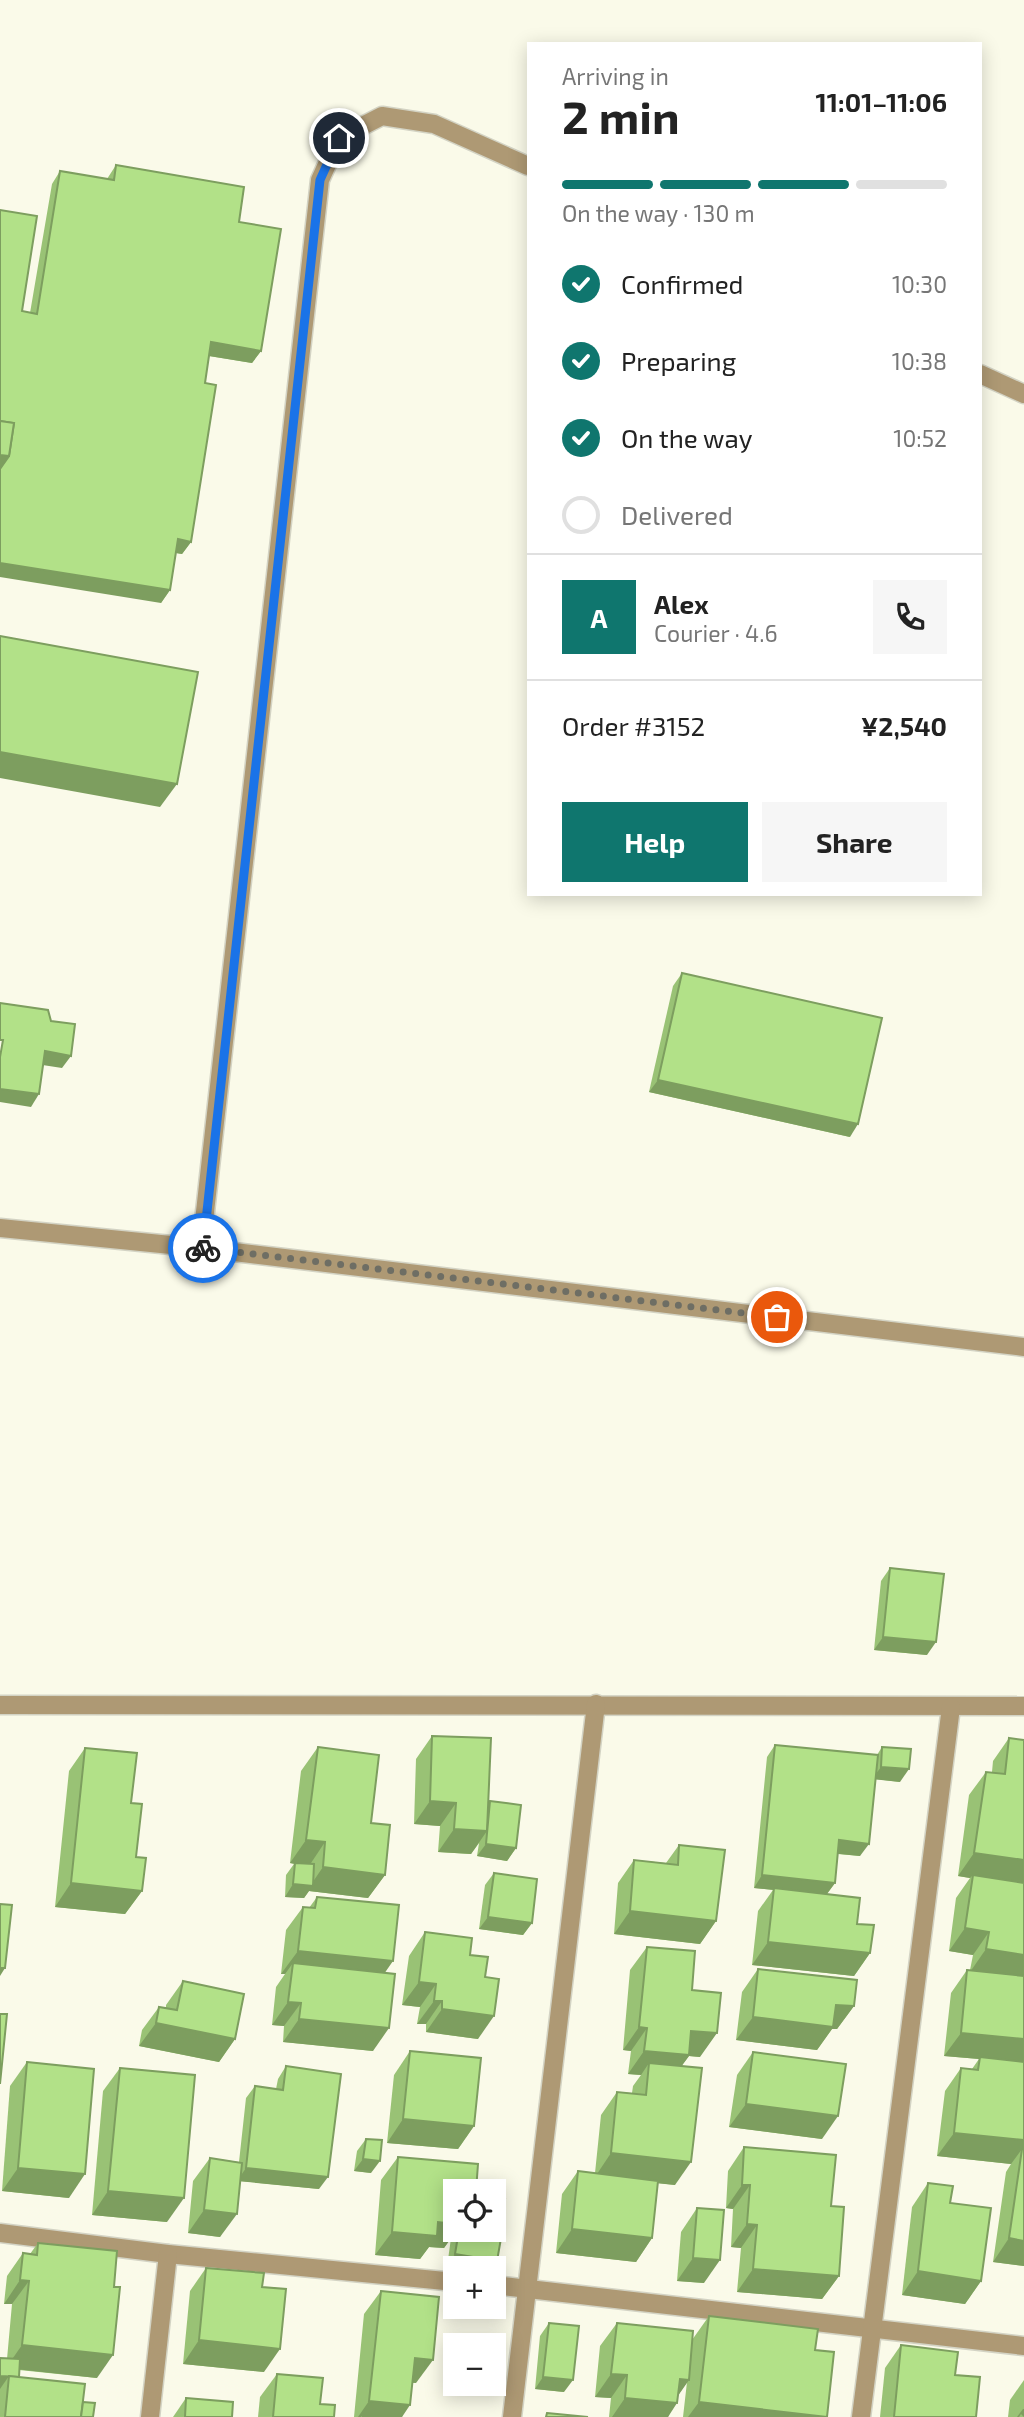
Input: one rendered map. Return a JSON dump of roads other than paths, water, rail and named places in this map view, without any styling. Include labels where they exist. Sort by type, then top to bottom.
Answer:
[{"type":"street","points":[[201,1248],[320,180],[339,138],[382,116],[434,124],[527,166]]},
{"type":"street","points":[[982,375],[1024,394]]},
{"type":"street","points":[[0,1228],[201,1248],[1024,1347]]},
{"type":"street","points":[[512,2417],[596,1704]]},
{"type":"street","points":[[0,1705],[1024,1706]]},
{"type":"street","points":[[861,2417],[870,2329],[951,1706]]},
{"type":"street","points":[[0,2233],[168,2254],[443,2281]]},
{"type":"street","points":[[150,2417],[168,2254]]},
{"type":"street","points":[[506,2286],[1024,2346]]}]
